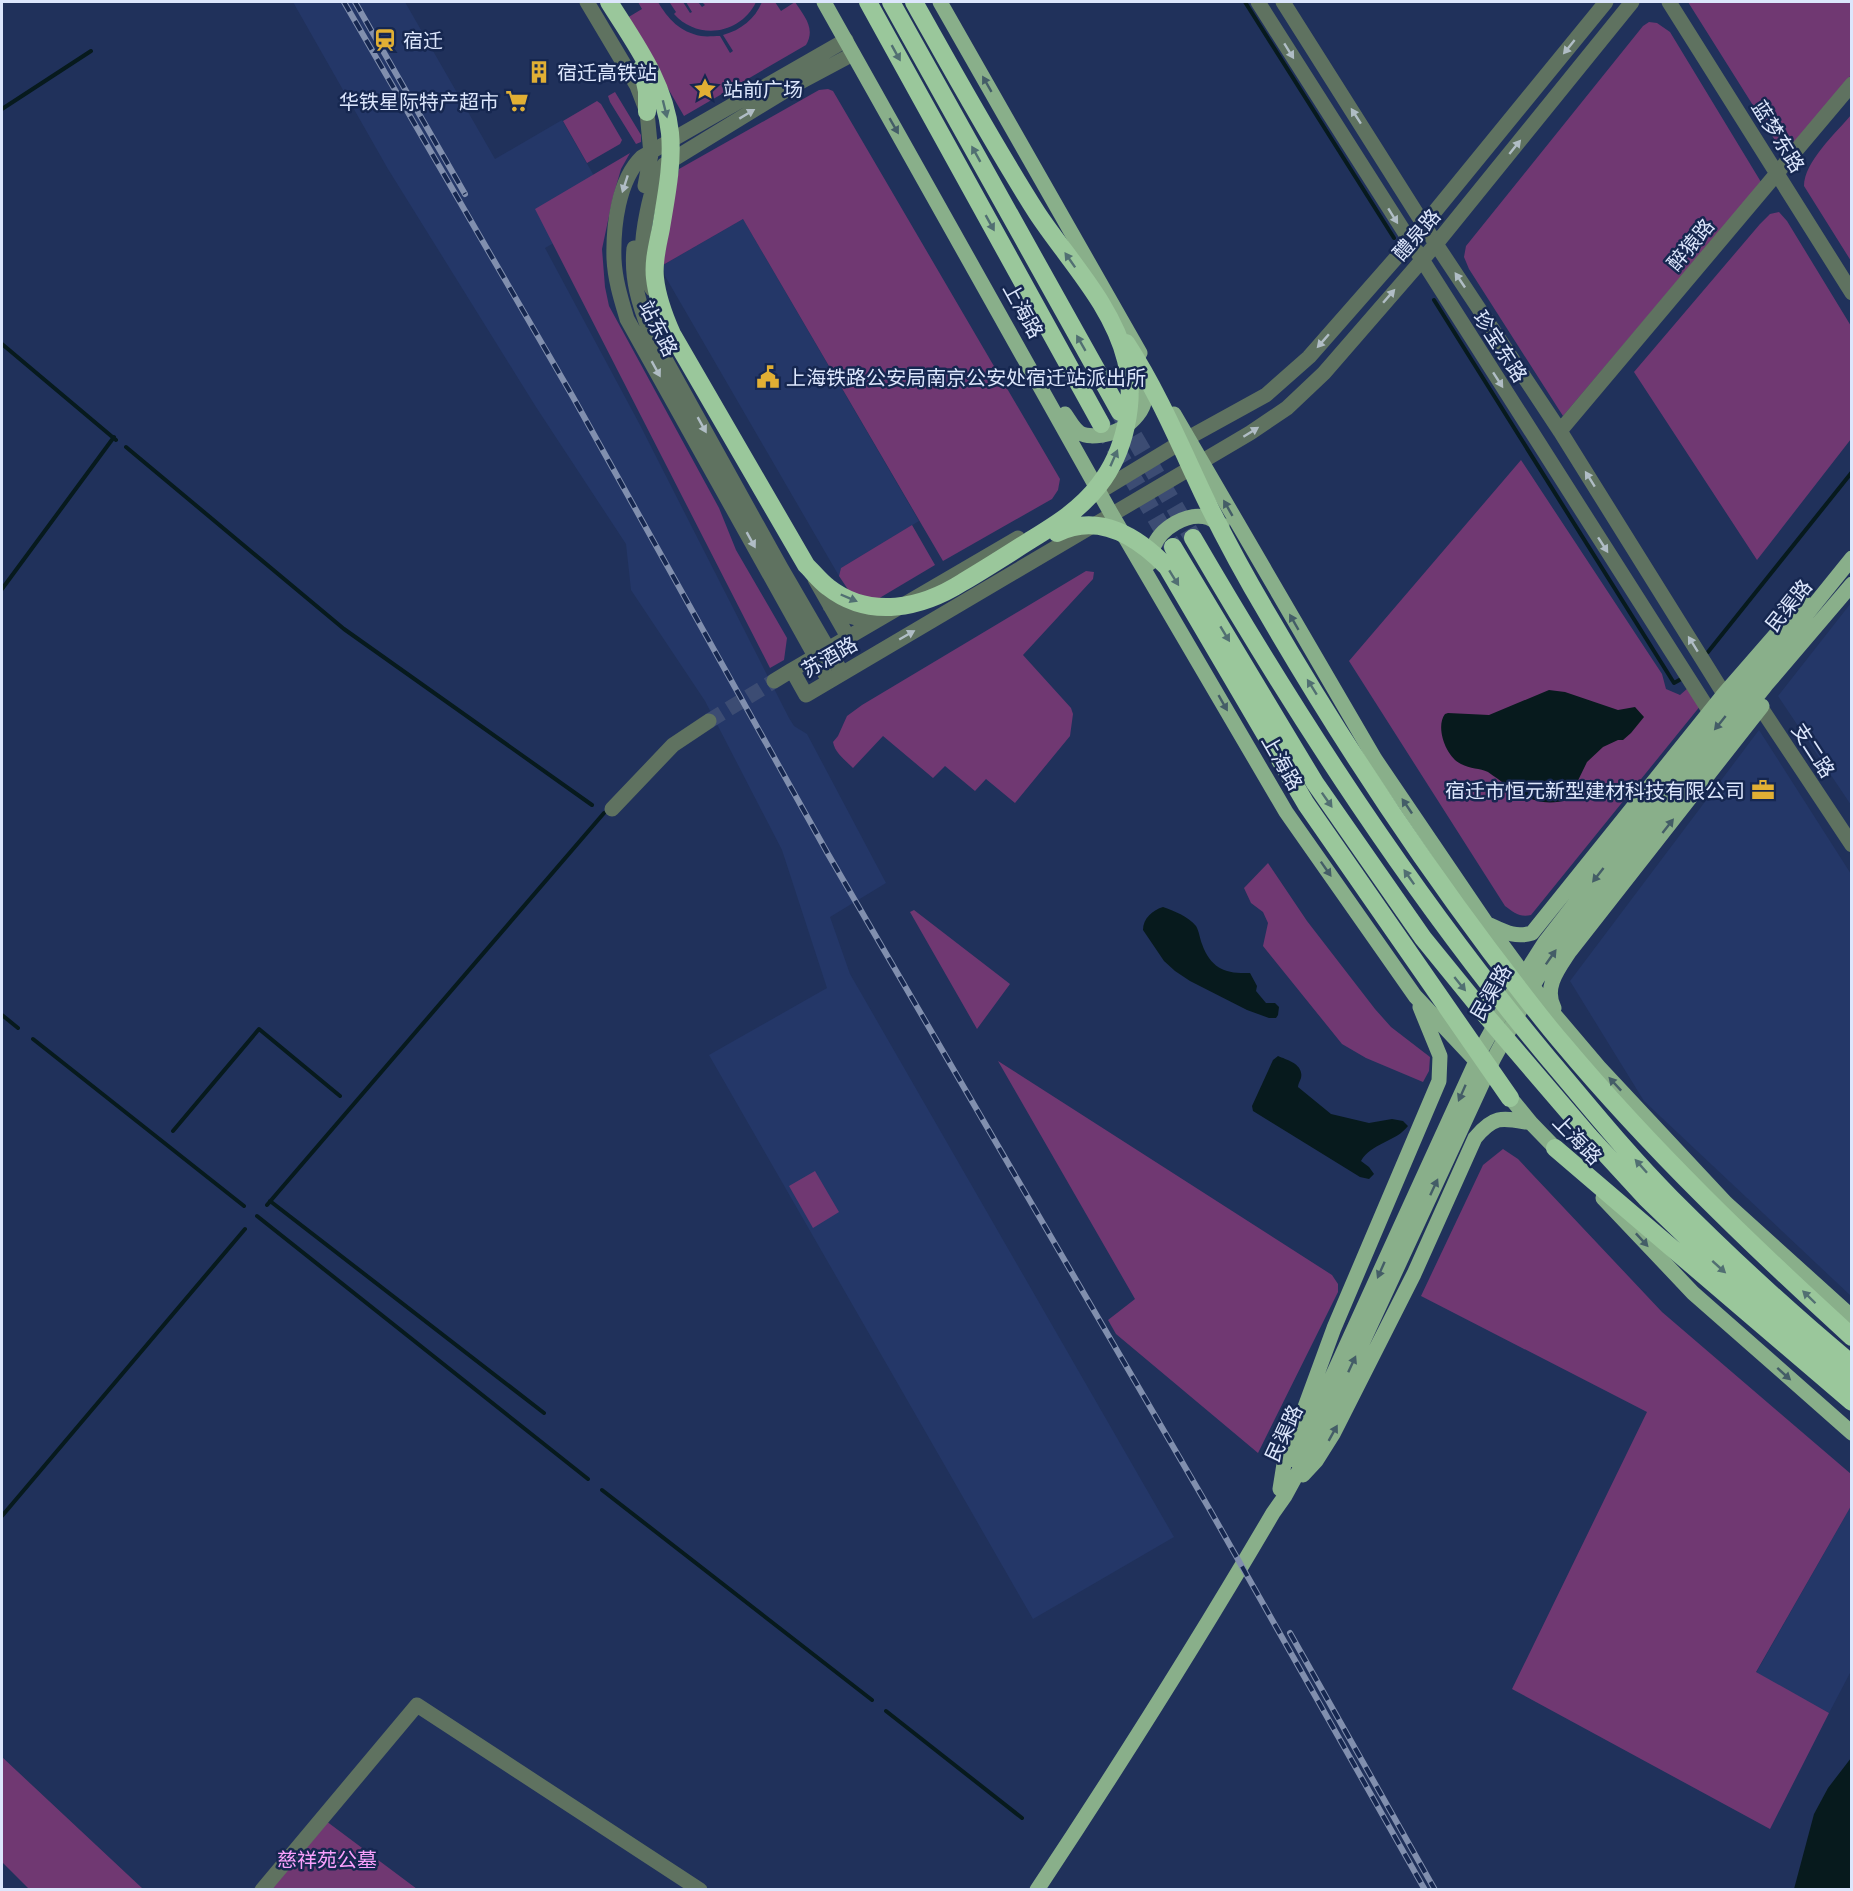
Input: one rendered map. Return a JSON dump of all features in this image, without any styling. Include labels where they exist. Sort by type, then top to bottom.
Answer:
[{"type":"highway","points":[[609,2],[648,64],[661,93],[670,131],[671,156],[656,253],[655,277],[662,311],[672,334],[806,565],[828,587],[851,601],[888,608],[911,605],[946,593],[1070,516],[1101,484],[1117,454],[1128,416],[1130,388],[1128,375],[1120,344],[1102,306]]},
{"type":"highway","name":"上海路","points":[[868,2],[1101,424]]},
{"type":"highway","name":"上海路","points":[[891,2],[1120,412]]},
{"type":"highway","points":[[914,2],[987,132],[1038,215],[1143,369],[1222,532],[1266,612],[1383,802],[1444,890],[1564,1046],[1691,1183],[1851,1337]]},
{"type":"highway","points":[[620,20],[642,67],[647,92],[647,112]]},
{"type":"highway","points":[[978,573],[1066,528],[1087,524],[1107,528],[1135,539],[1159,558],[1177,582],[1306,804],[1510,1098]]},
{"type":"highway","name":"上海路","points":[[1193,538],[1267,662],[1363,813],[1492,991],[1598,1118],[1670,1197],[1803,1324],[1851,1364]]},
{"type":"highway","name":"上海路","points":[[1173,547],[1315,783],[1423,938],[1588,1136],[1646,1198],[1712,1261],[1851,1385]]},
{"type":"highway","points":[[1556,1148],[1851,1402]]},
{"type":"main road","name":"上海路","points":[[824,2],[1112,515],[1286,812],[1415,996],[1531,1123],[1693,1293],[1851,1433]]},
{"type":"main road","points":[[940,2],[1201,462],[1375,759],[1487,924],[1548,1007],[1599,1067],[1726,1203],[1851,1317]]},
{"type":"main road","points":[[999,311],[1074,428],[1087,436],[1106,435],[1117,431],[1131,423],[1139,413],[1146,395],[1145,384],[1089,262]]},
{"type":"main road","points":[[1193,653],[1149,565],[1153,547],[1166,529],[1197,516],[1209,518],[1223,526],[1279,595]]},
{"type":"main road","name":"民渠路","points":[[1487,924],[1510,935],[1520,936],[1532,933],[1710,712],[1851,548]]},
{"type":"main road","name":"民渠路","points":[[1037,1890],[1203,1632],[1273,1513],[1493,1060],[1536,979],[1851,558]]},
{"type":"main road","name":"民渠路","points":[[1761,681],[1851,584]]},
{"type":"main road","points":[[1567,1029],[1549,997],[1550,986],[1570,951],[1851,593]]},
{"type":"main road","points":[[1283,1492],[1284,1464],[1334,1328],[1438,1081],[1440,1056],[1415,996]]},
{"type":"main road","points":[[1283,1492],[1316,1461],[1333,1434],[1414,1274],[1475,1138],[1487,1124],[1504,1119],[1531,1123]]},
{"type":"street","points":[[587,2],[637,86],[647,112],[651,154],[636,224],[633,262],[641,311],[650,332],[781,568],[821,652]]},
{"type":"street","name":"珍宝东路","points":[[1258,2],[1710,712]]},
{"type":"street","name":"珍宝东路","points":[[1283,2],[1436,244],[1560,431],[1725,694]]},
{"type":"street","name":"醴泉路","points":[[1188,438],[1266,395],[1309,357],[1410,242],[1606,2]]},
{"type":"street","name":"醴泉路","points":[[1201,462],[1287,408],[1324,373],[1436,244],[1632,2]]},
{"type":"street","name":"蓝梦东路","points":[[1669,2],[1851,293]]},
{"type":"street","name":"站东路","points":[[848,637],[655,296],[643,262],[644,237],[653,188],[657,175],[664,165],[793,86],[850,47]]},
{"type":"street","name":"站东路","points":[[836,677],[627,319],[618,290],[614,260],[616,226],[622,191],[628,175],[642,157],[850,47]]},
{"type":"street","name":"醉猿路","points":[[1560,431],[1851,84]]},
{"type":"street","name":"苏酒路","points":[[1188,438],[792,670],[806,695],[1201,462]]},
{"type":"street","points":[[830,605],[841,613],[875,621]]},
{"type":"street","points":[[774,681],[792,670]]},
{"type":"street","name":"支二路","points":[[1761,708],[1851,845]]},
{"type":"street","points":[[612,809],[673,745],[709,721]]},
{"type":"street","points":[[262,1890],[417,1705],[700,1890]]},
{"type":"shaded area","points":[[293,2],[405,2],[495,159],[562,120],[613,209],[545,248],[640,425],[789,718],[794,726],[807,734],[886,883],[830,917],[850,974],[1174,1537],[1033,1619],[709,1055],[827,988],[782,850],[705,701],[631,590],[626,544],[536,407],[388,169]]},
{"type":"shaded area","points":[[743,219],[919,521],[841,568],[839,576],[665,276],[663,265]]},
{"type":"shaded area","points":[[1851,603],[1851,805],[1778,696]]},
{"type":"shaded area","points":[[1549,690],[1565,692],[1618,710],[1635,707],[1644,717],[1623,740],[1603,747],[1587,762],[1569,799],[1546,802],[1526,797],[1488,772],[1461,764],[1447,749],[1441,726],[1445,714],[1489,715]]},
{"type":"shaded area","points":[[1759,730],[1851,874],[1851,1296],[1644,1101],[1570,981]]},
{"type":"shaded area","points":[[1163,907],[1193,922],[1210,959],[1220,968],[1227,971],[1250,973],[1257,986],[1256,991],[1266,1003],[1275,1003],[1279,1007],[1276,1018],[1269,1018],[1247,1010],[1190,981],[1164,961],[1143,930],[1149,915]]},
{"type":"shaded area","points":[[1278,1056],[1290,1061],[1300,1069],[1301,1078],[1298,1087],[1331,1114],[1369,1123],[1392,1119],[1403,1121],[1408,1126],[1397,1136],[1365,1155],[1361,1161],[1374,1174],[1369,1179],[1360,1177],[1253,1111],[1252,1106],[1273,1060]]},
{"type":"shaded area","points":[[1851,1506],[1851,1671],[1829,1713],[1756,1673]]},
{"type":"shaded area","points":[[1851,1758],[1851,1889],[1794,1889],[1814,1814],[1828,1788]]},
{"type":"green space","name":"站前广场","points":[[638,2],[658,2],[670,19],[681,28],[694,34],[720,36],[730,53],[733,51],[723,35],[747,23],[762,2],[775,2],[781,11],[795,2],[808,22],[809,39],[806,45],[684,116],[627,18],[642,9]]},
{"type":"green space","points":[[683,2],[690,13],[692,12],[686,2],[698,2],[702,7],[705,5],[702,2],[756,2],[749,13],[730,27],[707,31],[684,23],[674,14],[676,12],[670,3]]},
{"type":"green space","points":[[1688,2],[1851,2],[1851,75],[1790,149],[1783,153]]},
{"type":"green space","points":[[1649,22],[1657,23],[1670,32],[1761,182],[1563,416],[1469,269],[1464,257],[1466,246],[1643,26]]},
{"type":"green space","points":[[819,90],[833,91],[1060,479],[1058,490],[1052,499],[943,561],[743,219],[663,265],[679,169]]},
{"type":"green space","points":[[615,92],[641,135],[641,142],[636,144],[610,102],[608,96]]},
{"type":"green space","points":[[597,101],[622,140],[620,144],[587,163],[563,121]]},
{"type":"green space","points":[[1851,115],[1851,261],[1804,186],[1809,167]]},
{"type":"green space","points":[[630,153],[621,169],[602,249],[609,306],[719,508],[736,550],[787,638],[784,660],[770,668],[535,209]]},
{"type":"green space","points":[[1779,212],[1787,221],[1851,326],[1851,439],[1757,560],[1634,372],[1760,224],[1770,214]]},
{"type":"green space","points":[[1521,460],[1662,674],[1666,689],[1680,695],[1688,688],[1701,705],[1531,915],[1527,916],[1517,914],[1505,906],[1349,661]]},
{"type":"green space","points":[[912,525],[935,565],[861,609],[839,576],[841,568]]},
{"type":"green space","points":[[1086,571],[1094,572],[1093,579],[1023,655],[1071,708],[1073,714],[1070,736],[1015,803],[986,779],[975,791],[945,766],[933,778],[883,736],[853,768],[838,753],[833,742],[847,716]]},
{"type":"green space","points":[[1268,863],[1307,921],[1375,1009],[1391,1027],[1430,1057],[1429,1071],[1423,1082],[1366,1058],[1342,1044],[1263,946],[1268,923],[1263,912],[1251,903],[1244,888]]},
{"type":"green space","points":[[914,910],[1010,984],[977,1029],[910,912]]},
{"type":"green space","points":[[998,1061],[1332,1275],[1338,1284],[1338,1292],[1258,1453],[1116,1334],[1108,1320],[1135,1299]]},
{"type":"green space","points":[[1503,1149],[1518,1159],[1662,1312],[1851,1474],[1851,1506],[1756,1672],[1829,1713],[1770,1829],[1512,1689],[1647,1412],[1421,1296],[1483,1165]]},
{"type":"green space","points":[[815,1171],[839,1212],[813,1228],[789,1186]]},
{"type":"green space","points":[[2,1757],[143,1889],[29,1889],[2,1862]]},
{"type":"green space","name":"慈祥苑公墓","points":[[322,1818],[417,1889],[262,1890]]},
{"type":"waterway","points":[[1245,2],[1394,238]]},
{"type":"waterway","points":[[2,109],[91,51]]},
{"type":"waterway","points":[[1434,300],[1674,683],[1683,678]]},
{"type":"waterway","points":[[2,344],[116,440]]},
{"type":"waterway","points":[[2,589],[114,437]]},
{"type":"waterway","points":[[126,447],[344,629],[592,805]]},
{"type":"waterway","points":[[1708,652],[1852,472]]},
{"type":"waterway","points":[[267,1205],[604,813]]},
{"type":"waterway","points":[[2,1015],[18,1028]]},
{"type":"waterway","points":[[173,1131],[259,1029],[340,1096]]},
{"type":"waterway","points":[[33,1039],[244,1206]]},
{"type":"waterway","points":[[270,1201],[544,1413]]},
{"type":"waterway","points":[[257,1216],[588,1479]]},
{"type":"waterway","points":[[2,1516],[245,1229]]},
{"type":"waterway","points":[[602,1490],[872,1700]]},
{"type":"waterway","points":[[886,1711],[1022,1818]]},
{"type":"tunnel","points":[[1120,413],[1193,538]]},
{"type":"tunnel","points":[[1101,424],[1173,547]]},
{"type":"tunnel","points":[[709,721],[774,681]]},
{"type":"railway","points":[[344,2],[573,397],[828,854],[1210,1510],[1425,1890]]},
{"type":"railway","points":[[355,2],[465,194]]},
{"type":"railway","points":[[1290,1633],[1435,1890]]},
{"type":"place","name":"宿迁","points":[[385,40]]},
{"type":"place","name":"宿迁高铁站","points":[[539,72]]},
{"type":"place","name":"站前广场","points":[[705,89]]},
{"type":"place","name":"华铁星际特产超市","points":[[517,101]]},
{"type":"place","name":"上海铁路公安局南京公安处宿迁站派出所","points":[[768,377]]},
{"type":"place","name":"宿迁市恒元新型建材科技有限公司","points":[[1763,790]]}]
